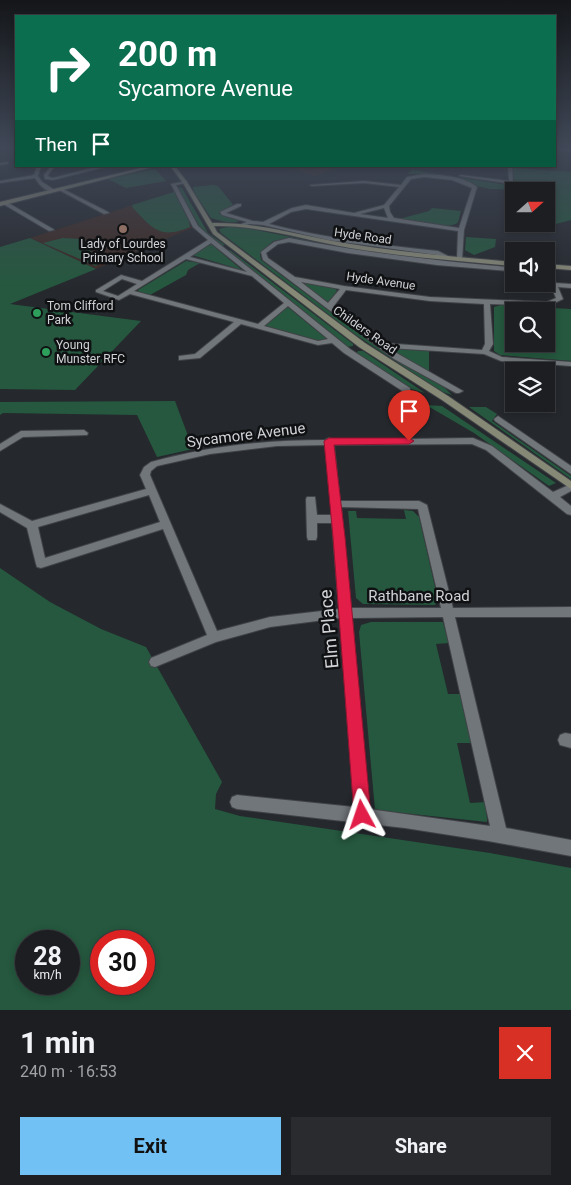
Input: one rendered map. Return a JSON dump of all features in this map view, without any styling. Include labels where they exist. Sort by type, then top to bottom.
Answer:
[{"type":"main road","points":[[2,203],[40,194]]},
{"type":"main road","name":"Childers Road","points":[[192,194],[215,233],[362,345],[458,407],[571,487]]},
{"type":"main road","name":"Hyde Road","points":[[210,225],[266,226],[351,246]]},
{"type":"main road","points":[[437,260],[448,258],[460,259],[482,264]]},
{"type":"main road","points":[[555,267],[571,268]]},
{"type":"street","points":[[71,194],[106,213]]},
{"type":"street","points":[[178,194],[196,227],[211,241],[347,351],[406,390]]},
{"type":"street","points":[[350,214],[386,206],[395,194]]},
{"type":"street","points":[[460,259],[461,230],[473,194]]},
{"type":"street","points":[[2,203],[51,230]]},
{"type":"street","points":[[240,205],[223,212],[224,214],[266,226],[294,208],[299,207],[461,230]]},
{"type":"street","points":[[386,206],[392,220]]},
{"type":"street","points":[[243,225],[250,221]]},
{"type":"street","name":"Hyde Avenue","points":[[505,268],[437,260],[351,246],[289,240],[276,243],[263,253],[265,259],[293,280],[430,299],[548,304],[560,299],[555,286]]},
{"type":"street","points":[[141,284],[121,278],[98,291],[119,298],[211,241]]},
{"type":"street","points":[[222,249],[233,246]]},
{"type":"street","points":[[351,246],[438,253],[448,258]]},
{"type":"street","points":[[185,257],[256,276]]},
{"type":"street","points":[[293,280],[397,357],[459,391]]},
{"type":"street","points":[[555,286],[571,286]]},
{"type":"street","points":[[329,307],[344,288]]},
{"type":"street","points":[[130,292],[318,343],[334,340]]},
{"type":"street","points":[[485,352],[489,344],[487,302]]},
{"type":"street","points":[[259,327],[288,303]]},
{"type":"street","points":[[182,358],[197,356],[239,322]]},
{"type":"street","points":[[347,351],[362,345]]},
{"type":"street","points":[[381,345],[485,352],[501,359],[571,364]]},
{"type":"street","points":[[498,419],[571,471]]},
{"type":"street","points":[[0,448],[22,434],[84,433]]},
{"type":"street","name":"Sycamore Avenue","points":[[214,637],[145,472],[150,466],[159,462],[226,449],[278,443],[329,441],[478,442],[489,448],[571,511]]},
{"type":"street","name":"Elm Place","points":[[329,441],[346,613],[362,815]]},
{"type":"street","points":[[553,497],[571,487]]},
{"type":"street","points":[[0,507],[27,524],[32,525],[152,491]]},
{"type":"street","points":[[311,499],[312,537]]},
{"type":"street","points":[[336,504],[419,504],[423,507],[500,834]]},
{"type":"street","points":[[312,519],[337,519]]},
{"type":"street","points":[[32,525],[41,564],[166,524]]},
{"type":"street","name":"Rathbane Road","points":[[155,662],[214,637],[270,622],[346,613],[571,612]]},
{"type":"street","points":[[238,802],[362,815],[500,834],[571,848]]},
{"type":"shaded area","name":"Lady of Lourdes Primary School","points":[[167,194],[175,194],[192,228],[96,269],[30,238]]},
{"type":"green space","points":[[167,194],[175,194],[189,221],[190,227],[171,232],[157,230],[132,205]]},
{"type":"green space","points":[[181,194],[186,194],[208,233],[225,245],[221,246],[200,227]]},
{"type":"green space","points":[[195,194],[225,194],[234,206],[219,213],[242,220],[231,222],[211,218]]},
{"type":"green space","points":[[555,194],[571,194],[571,220],[555,224]]},
{"type":"green space","points":[[432,208],[461,211],[458,222],[454,225],[439,226],[399,219],[429,211]]},
{"type":"green space","points":[[241,227],[346,248],[283,239],[273,241],[260,254],[261,260],[388,355],[443,386],[452,395],[440,391],[353,333],[221,233],[219,229]]},
{"type":"green space","points":[[466,237],[496,239],[495,247],[474,255],[465,250]]},
{"type":"green space","name":"Tom Clifford Park","points":[[30,238],[96,269],[10,304],[141,321],[75,390],[0,389],[0,247]]},
{"type":"green space","points":[[63,238],[80,239],[96,257],[102,256],[96,266],[43,243]]},
{"type":"green space","points":[[211,244],[242,270],[192,255]]},
{"type":"green space","points":[[230,250],[353,344],[353,346],[347,347],[227,251]]},
{"type":"green space","points":[[186,261],[200,263],[188,270],[186,275],[150,295],[139,292],[138,290]]},
{"type":"green space","points":[[303,283],[335,288],[337,291],[330,302],[324,302],[302,285]]},
{"type":"green space","points":[[505,305],[505,352],[555,352],[555,308],[571,309],[571,361],[500,355],[494,351],[494,307]]},
{"type":"green space","points":[[286,308],[289,308],[327,339],[316,341],[267,328],[266,324]]},
{"type":"green space","points":[[391,347],[429,350],[429,373],[390,349]]},
{"type":"green space","points":[[358,351],[363,351],[425,393],[408,388],[356,354]]},
{"type":"green space","points":[[175,401],[193,449],[157,457],[137,415],[3,413],[0,415],[0,402]]},
{"type":"green space","points":[[426,405],[442,406],[556,483],[549,486],[474,433]]},
{"type":"green space","points":[[469,407],[486,407],[497,414],[492,421],[571,476],[571,479]]},
{"type":"green space","points":[[404,510],[413,511],[419,517],[438,600],[435,605],[363,604],[356,598],[348,511],[356,511],[357,518],[406,519]]},
{"type":"green space","points":[[0,568],[50,602],[101,629],[146,647],[222,782],[216,794],[215,809],[240,816],[490,853],[571,868],[571,1010],[0,1010]]},
{"type":"green space","points":[[371,622],[443,622],[449,643],[436,644],[448,694],[461,694],[472,743],[457,743],[470,803],[486,802],[487,822],[375,810],[359,632],[361,625]]},
{"type":"place","name":"Lady of Lourdes Primary School","points":[[123,229]]},
{"type":"place","name":"Tom Clifford Park","points":[[37,313]]},
{"type":"place","name":"Young Munster RFC","points":[[46,352]]},
{"type":"route","points":[[362,815],[339,537],[329,441],[409,441]]}]
